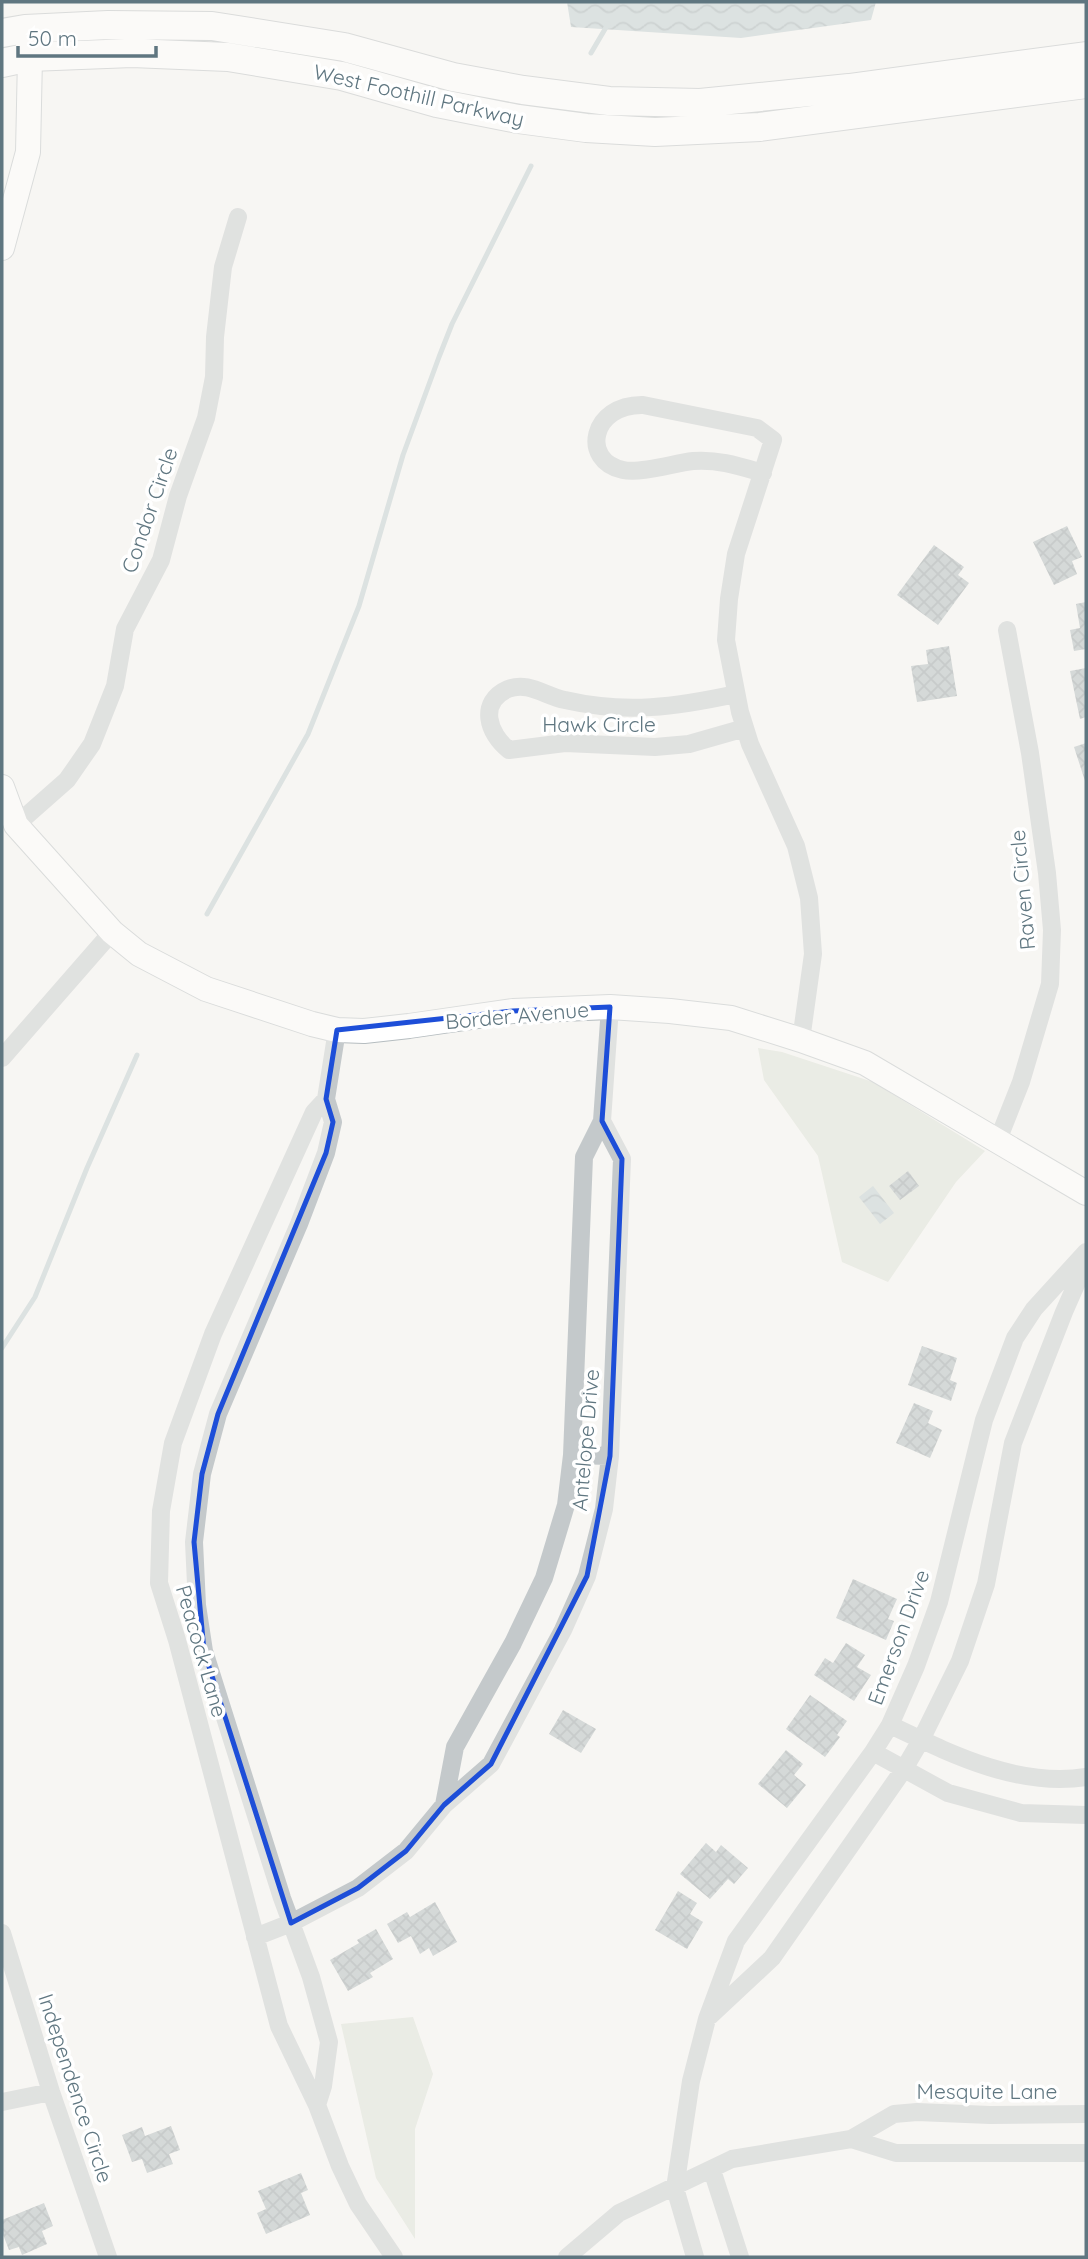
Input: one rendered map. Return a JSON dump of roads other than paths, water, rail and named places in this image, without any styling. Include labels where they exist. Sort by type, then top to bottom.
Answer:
[{"type":"main road","name":"West Foothill Parkway","points":[[2,63],[19,40],[108,25],[212,26],[344,47],[453,77],[523,90],[609,101],[701,103],[849,88],[1086,56]]},
{"type":"main road","name":"West Foothill Parkway","points":[[19,40],[132,53],[228,57],[342,76],[464,108],[586,128],[655,132],[760,127],[1086,84]]},
{"type":"main road","points":[[760,127],[799,110],[957,88],[989,69]]},
{"type":"street","points":[[2,248],[28,152],[19,40]]},
{"type":"street","name":"Condor Circle","points":[[16,825],[67,780],[92,744],[115,686],[125,629],[161,560],[178,496],[206,418],[214,377],[215,337],[223,267],[238,217]]},
{"type":"street","points":[[763,473],[723,462],[697,461],[624,470],[602,457],[597,444],[597,430],[614,410],[629,405],[643,405],[757,428],[773,440],[763,473],[736,555],[726,639],[736,694],[750,744],[796,846],[809,898],[813,954],[801,1040]]},
{"type":"street","name":"Raven Circle","points":[[998,1140],[1021,1082],[1051,984],[1047,873],[1030,752],[1007,630]]},
{"type":"street","name":"Hawk Circle","points":[[736,694],[658,708],[626,709],[593,707],[556,698],[528,687],[508,689],[496,698],[489,712],[491,729],[498,741],[509,750],[565,743],[655,747],[689,744],[745,728]]},
{"type":"street","name":"Border Avenue","points":[[2,787],[16,825],[112,932],[139,954],[206,989],[337,1030],[364,1031],[513,1011],[610,1007],[731,1018],[865,1063],[1086,1193]]},
{"type":"street","points":[[2,1058],[112,932]]},
{"type":"street","name":"Antelope Drive","points":[[444,1805],[455,1746],[513,1643],[544,1578],[566,1505],[572,1454],[584,1157],[602,1121],[610,1007]]},
{"type":"street","name":"Peacock Lane","points":[[317,2105],[323,2086],[329,2042],[311,1977],[290,1923],[204,1651],[197,1605],[194,1542],[202,1474],[219,1412],[299,1224],[326,1153],[333,1122],[326,1098],[337,1030]]},
{"type":"street","name":"Peacock Lane","points":[[326,1098],[314,1112],[213,1334],[173,1443],[161,1511],[159,1583],[177,1640],[279,2026],[317,2105],[358,2204],[394,2257]]},
{"type":"street","name":"Antelope Drive","points":[[255,1937],[290,1923],[358,1888],[406,1851],[444,1805],[491,1764],[563,1630],[587,1576],[604,1509],[610,1456],[622,1159],[602,1121]]},
{"type":"street","name":"Emerson Drive","points":[[695,2257],[675,2188],[691,2081],[707,2019],[736,1941],[890,1725],[916,1666],[939,1602],[984,1420],[1015,1338],[1034,1309],[1086,1252]]},
{"type":"street","points":[[707,2019],[772,1958],[904,1769],[921,1740],[960,1661],[986,1584],[1013,1443],[1086,1262]]},
{"type":"street","points":[[189,1398],[219,1412]]},
{"type":"street","points":[[572,1454],[610,1456]]},
{"type":"street","points":[[890,1725],[965,1759],[1028,1777],[1086,1777]]},
{"type":"street","points":[[873,1752],[948,1793],[1021,1814],[1086,1815]]},
{"type":"street","name":"Independence Circle","points":[[2,1933],[51,2092],[108,2257]]},
{"type":"street","points":[[2,2102],[51,2092]]},
{"type":"street","name":"Mesquite Lane","points":[[567,2257],[619,2213],[732,2159],[851,2139],[894,2115],[917,2112],[990,2115],[1086,2113]]},
{"type":"street","name":"Mesquite Lane","points":[[851,2139],[896,2153],[1086,2153]]},
{"type":"street","points":[[712,2170],[740,2257]]},
{"type":"water","points":[[567,2],[876,2],[871,20],[741,38],[571,27]]},
{"type":"water","points":[[873,1186],[894,1213],[880,1224],[859,1197]]},
{"type":"waterway","points":[[591,53],[608,24]]},
{"type":"waterway","points":[[207,914],[308,734],[359,606],[403,455],[439,357],[452,324],[531,166]]},
{"type":"waterway","points":[[2,1348],[35,1297],[87,1168],[137,1055]]}]
